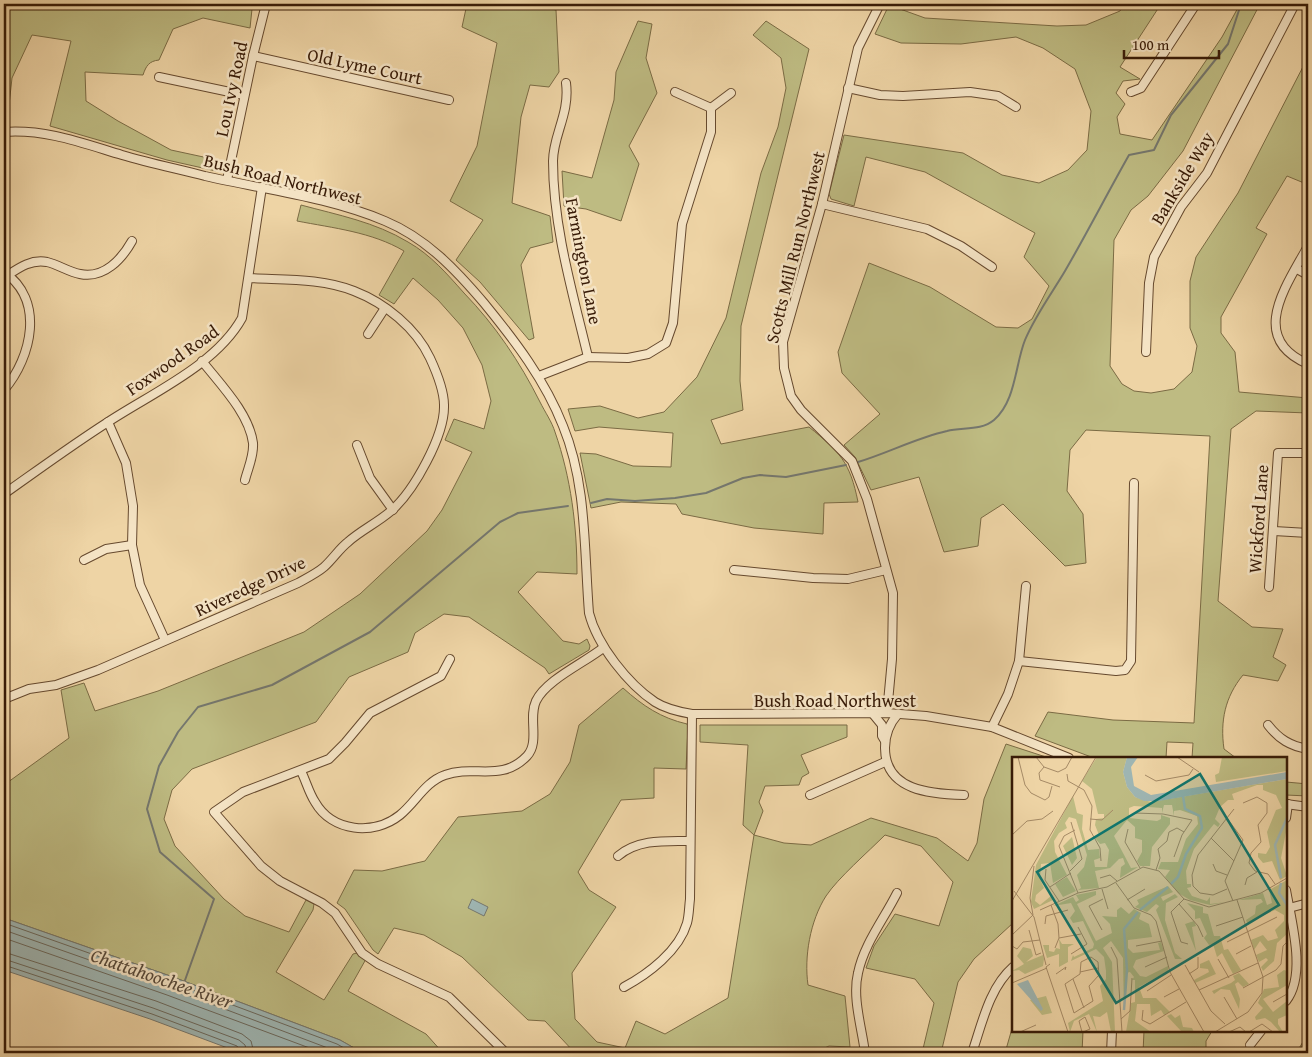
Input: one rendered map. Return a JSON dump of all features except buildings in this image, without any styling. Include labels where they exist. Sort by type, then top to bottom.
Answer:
[{"type":"street","name":"Lou Ivy Road","points":[[227,180],[244,96],[266,4]]},
{"type":"street","name":"Scotts Mill Run Northwest","points":[[880,4],[858,48],[822,204],[783,342],[784,368],[791,396],[811,420],[852,461],[858,472],[893,593],[892,660],[887,713]]},
{"type":"street","points":[[1131,92],[1141,88],[1196,4]]},
{"type":"street","name":"Bankside Way","points":[[1146,352],[1150,283],[1154,257],[1181,206],[1207,173],[1295,4]]},
{"type":"street","name":"Old Lyme Court","points":[[253,56],[449,100]]},
{"type":"street","points":[[159,77],[244,96]]},
{"type":"street","name":"Farmington Lane","points":[[566,83],[568,98],[553,159],[559,230],[588,358]]},
{"type":"street","points":[[848,88],[880,95],[903,96],[970,92],[998,96],[1016,107]]},
{"type":"street","points":[[675,92],[711,108]]},
{"type":"street","points":[[711,108],[731,93]]},
{"type":"street","points":[[539,376],[588,358],[628,358],[648,354],[666,343],[673,323],[682,224],[711,132],[711,108]]},
{"type":"street","name":"Bush Road Northwest","points":[[4,132],[42,133],[64,137],[122,155],[328,202],[388,222],[422,242],[452,266],[510,334],[539,376],[564,426],[574,464],[584,524],[589,613],[592,627],[604,648],[626,676],[655,702],[673,710],[692,714],[887,713],[935,717],[992,727],[1067,757]]},
{"type":"street","name":"Foxwood Road","points":[[4,494],[108,422],[202,361],[232,335],[242,318],[262,187]]},
{"type":"street","points":[[822,204],[927,229],[961,246],[992,267]]},
{"type":"street","points":[[4,390],[26,352],[30,338],[26,299],[20,285],[6,273],[24,264],[47,262],[71,271],[89,275],[119,261],[132,241]]},
{"type":"street","points":[[1308,246],[1276,308],[1275,322],[1282,346],[1297,359],[1308,364]]},
{"type":"street","points":[[1297,269],[1308,275]]},
{"type":"street","name":"Riveredge Drive","points":[[4,699],[28,689],[56,685],[78,678],[298,583],[323,568],[348,541],[374,526],[393,510],[409,490],[437,440],[444,404],[435,368],[426,348],[408,327],[385,308],[355,291],[321,282],[249,278]]},
{"type":"street","points":[[368,334],[385,308]]},
{"type":"street","points":[[202,361],[249,426],[253,444],[252,456],[245,480]]},
{"type":"street","points":[[108,422],[126,463],[133,506],[132,545],[140,585],[165,640]]},
{"type":"street","points":[[357,445],[370,478],[393,510]]},
{"type":"street","name":"Wickford Lane","points":[[1269,587],[1278,453],[1308,454]]},
{"type":"street","points":[[1019,661],[1116,671],[1125,670],[1128,667],[1131,661],[1134,483]]},
{"type":"street","points":[[1274,530],[1308,533]]},
{"type":"street","points":[[84,560],[106,549],[132,545]]},
{"type":"street","points":[[734,570],[813,578],[848,579],[886,570]]},
{"type":"street","points":[[992,727],[1008,694],[1019,661],[1026,586]]},
{"type":"street","points":[[301,771],[315,803],[329,819],[349,828],[372,828],[392,821],[401,815],[436,778],[450,773],[502,771],[517,764],[528,755],[533,746],[532,710],[537,699],[548,686],[604,648]]},
{"type":"street","points":[[450,659],[441,676],[370,713],[329,759],[243,792],[214,812],[261,866],[280,881],[322,903],[336,913],[362,953],[378,964],[449,997],[506,1053]]},
{"type":"street","points":[[624,987],[636,980],[672,949],[687,923],[690,900],[692,714]]},
{"type":"street","points":[[873,714],[882,723],[882,736],[885,741]]},
{"type":"street","points":[[898,714],[888,724],[885,741],[885,762],[896,779],[910,787],[933,792],[964,795]]},
{"type":"street","points":[[1268,725],[1278,738],[1288,743],[1308,748]]},
{"type":"street","points":[[810,795],[885,762]]},
{"type":"street","points":[[1287,804],[1308,807]]},
{"type":"street","points":[[618,856],[636,846],[660,841],[690,841]]},
{"type":"street","points":[[865,1053],[857,1001],[857,974],[864,953],[897,893]]},
{"type":"street","points":[[1287,896],[1289,921],[1297,963],[1294,981],[1287,998]]},
{"type":"street","points":[[1289,908],[1308,903]]},
{"type":"street","points":[[972,1053],[992,996],[1004,975],[1012,969]]},
{"type":"street","points":[[1111,1053],[1112,1032]]},
{"type":"street","points":[[1250,1045],[1261,1032]]},
{"type":"shaded area","points":[[4,4],[206,4],[252,9],[250,28],[203,18],[173,29],[159,60],[148,64],[143,75],[85,72],[86,101],[171,150],[222,161],[216,171],[167,160],[50,126],[71,41],[32,35],[12,78],[7,123],[4,123]]},
{"type":"shaded area","points":[[467,4],[531,4],[556,10],[559,72],[549,87],[530,85],[521,117],[512,203],[550,216],[553,242],[530,248],[521,265],[534,338],[529,340],[480,282],[456,260],[483,220],[450,201],[477,146],[497,43],[462,27]]},
{"type":"shaded area","points":[[1124,4],[1161,4],[1120,67],[1140,79],[1123,81],[1116,93],[1125,104],[1117,117],[1120,134],[1152,140],[1222,37],[1240,4],[1260,4],[1183,151],[1148,196],[1131,210],[1114,240],[1110,366],[1122,384],[1134,391],[1151,393],[1174,389],[1192,372],[1197,346],[1190,328],[1190,281],[1196,257],[1238,193],[1308,57],[1308,179],[1304,183],[1287,176],[1256,228],[1267,234],[1221,317],[1221,333],[1235,352],[1239,392],[1308,398],[1308,413],[1256,411],[1231,429],[1218,601],[1252,627],[1283,629],[1273,657],[1286,665],[1278,681],[1243,675],[1237,683],[1225,710],[1223,729],[1224,749],[1235,757],[1192,757],[1193,743],[1167,742],[1166,757],[1091,757],[1035,736],[1048,712],[1113,720],[1194,723],[1210,436],[1086,430],[1070,450],[1067,491],[1083,514],[1086,563],[1065,566],[1003,504],[981,518],[978,546],[944,552],[919,477],[871,490],[855,457],[844,445],[880,414],[842,373],[838,352],[869,263],[930,287],[996,327],[1018,328],[1032,319],[1049,286],[1024,257],[1035,233],[925,172],[866,157],[854,206],[831,199],[829,194],[844,135],[963,153],[1002,175],[1039,183],[1068,170],[1087,150],[1091,111],[1075,69],[1043,48],[1016,37],[961,44],[901,43],[875,34],[889,5],[925,18],[1057,26],[1086,25],[1120,11]]},
{"type":"shaded area","points":[[638,21],[652,24],[646,58],[657,93],[629,146],[639,164],[621,221],[586,209],[564,206],[562,171],[592,178],[614,100],[616,72]]},
{"type":"shaded area","points":[[766,21],[809,49],[741,326],[740,381],[743,410],[711,420],[721,444],[809,427],[829,444],[842,459],[851,477],[858,502],[824,503],[823,534],[754,528],[682,514],[676,504],[621,502],[591,508],[580,453],[596,454],[633,466],[671,467],[673,433],[599,427],[575,431],[568,409],[600,406],[638,418],[664,412],[697,377],[726,318],[761,173],[778,127],[786,88],[781,58],[753,35]]},
{"type":"shaded area","points":[[301,205],[383,229],[416,247],[438,265],[475,305],[515,358],[554,428],[561,449],[572,502],[577,574],[537,572],[518,592],[563,641],[579,644],[587,639],[590,646],[589,650],[549,674],[545,668],[469,617],[444,614],[415,633],[408,652],[349,677],[316,722],[192,769],[172,790],[164,819],[175,846],[224,899],[245,916],[289,932],[306,900],[314,904],[313,910],[276,972],[324,1000],[353,954],[357,953],[366,959],[348,991],[426,1034],[443,1053],[363,1053],[340,1040],[173,977],[4,918],[4,785],[69,738],[61,690],[84,683],[95,711],[158,691],[304,632],[360,594],[427,531],[442,510],[472,452],[445,440],[454,419],[484,429],[491,401],[482,365],[463,328],[438,300],[413,278],[394,304],[379,295],[404,251],[366,235],[297,221]]},
{"type":"shaded area","points":[[623,688],[653,710],[687,724],[688,727],[686,769],[654,768],[654,798],[621,800],[578,872],[589,890],[616,907],[572,973],[575,1019],[597,1042],[625,1048],[636,1021],[665,1034],[728,998],[754,835],[784,843],[811,845],[871,818],[937,838],[968,861],[977,843],[984,799],[1006,744],[1046,757],[1012,757],[1012,924],[974,959],[958,982],[941,1053],[922,1053],[934,1003],[915,979],[866,968],[874,946],[895,914],[939,926],[953,882],[921,846],[885,835],[845,873],[826,896],[812,928],[808,951],[808,985],[845,996],[850,1047],[829,1046],[814,1053],[575,1053],[545,1021],[528,1020],[462,957],[424,935],[394,928],[378,954],[373,950],[345,909],[337,903],[354,870],[382,871],[425,861],[458,817],[522,811],[550,794],[570,762],[579,725]]},
{"type":"shaded area","points":[[700,725],[847,725],[847,737],[801,755],[809,773],[802,777],[799,785],[765,786],[759,802],[763,811],[754,835],[743,825],[748,745],[700,742]]},
{"type":"shaded area","points":[[1287,782],[1308,784],[1308,796],[1287,795]]},
{"type":"shaded area","points":[[1012,1028],[1012,1032],[1083,1032],[1082,1053],[1005,1053]]},
{"type":"shaded area","points":[[1144,1032],[1211,1032],[1206,1041],[1206,1053],[1143,1053]]},
{"type":"shaded area","points":[[1308,1034],[1308,1053],[1296,1053]]},
{"type":"water","points":[[472,899],[488,907],[484,916],[468,908]]},
{"type":"water","name":"Chattahoochee River","points":[[4,918],[173,977],[340,1040],[363,1053],[241,1053],[150,1019],[4,970]]},
{"type":"waterway","points":[[858,462],[936,434],[983,426],[994,420],[1001,412],[1011,393],[1029,331],[1073,257],[1129,155],[1154,150],[1171,115],[1228,44],[1241,4]]},
{"type":"waterway","points":[[591,503],[607,499],[635,501],[675,498],[706,493],[743,478],[760,475],[786,477],[846,465]]},
{"type":"waterway","name":"Chattahoochee River","points":[[184,983],[214,899],[160,852],[147,809],[159,766],[178,732],[198,707],[272,685],[370,632],[500,522],[518,513],[568,506]]}]
